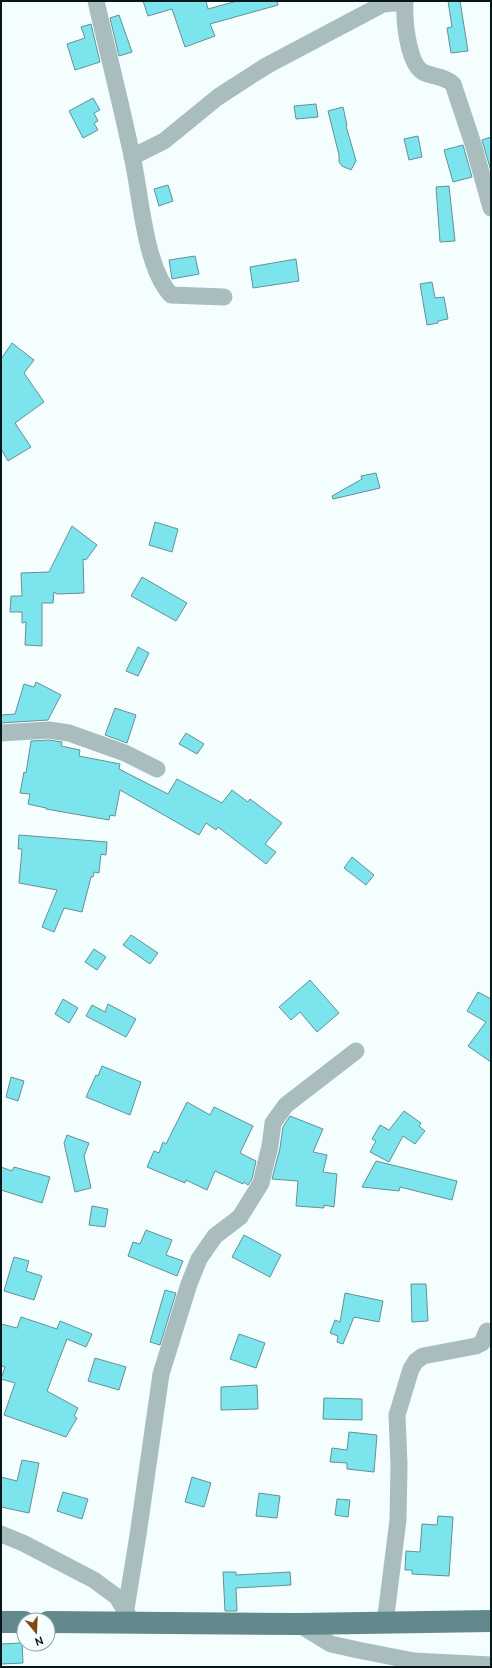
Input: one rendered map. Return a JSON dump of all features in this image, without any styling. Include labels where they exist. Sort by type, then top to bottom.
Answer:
[{"type":"main road","points":[[56,1621],[128,1616],[298,1624],[491,1621]]},
{"type":"main road","points":[[1,1622],[16,1622]]},
{"type":"street","points":[[96,1],[132,157],[149,249],[164,287],[171,295],[224,298]]},
{"type":"street","points":[[132,157],[164,141],[218,97],[266,66],[383,4],[404,2],[408,41],[414,61],[423,72],[447,78],[453,84],[474,147],[491,208]]},
{"type":"street","points":[[1,733],[49,730],[69,733],[125,754],[157,769]]},
{"type":"street","points":[[128,1616],[161,1374],[189,1284],[199,1259],[215,1236],[240,1217],[261,1183],[270,1146],[272,1122],[286,1105],[356,1051]]},
{"type":"street","points":[[385,1623],[398,1520],[399,1465],[397,1415],[411,1369],[416,1360],[423,1356],[476,1346],[482,1343],[488,1331]]},
{"type":"street","points":[[1,1534],[23,1543],[94,1580],[117,1597],[128,1616]]},
{"type":"street","points":[[298,1624],[331,1644],[414,1664],[491,1665]]},
{"type":"building","points":[[143,1],[206,1],[208,9],[237,1],[277,1],[278,5],[210,24],[215,36],[185,47],[172,9],[148,16]]},
{"type":"building","points":[[448,1],[460,1],[468,51],[451,53],[447,28],[452,27]]},
{"type":"building","points":[[119,15],[132,52],[119,56],[110,18]]},
{"type":"building","points":[[91,24],[100,62],[75,70],[67,44],[85,38],[81,27]]},
{"type":"building","points":[[93,98],[100,110],[94,113],[98,121],[94,123],[98,130],[83,138],[69,111]]},
{"type":"building","points":[[316,104],[318,117],[296,119],[294,106]]},
{"type":"building","points":[[343,107],[346,126],[356,161],[351,170],[342,166],[339,162],[339,155],[328,111]]},
{"type":"building","points":[[418,136],[422,157],[409,160],[404,139]]},
{"type":"building","points":[[491,137],[491,171],[482,140]]},
{"type":"building","points":[[463,145],[472,177],[453,182],[444,150]]},
{"type":"building","points":[[168,185],[173,201],[159,206],[154,189]]},
{"type":"building","points":[[449,186],[455,241],[440,242],[436,187]]},
{"type":"building","points":[[195,256],[199,274],[172,279],[169,260]]},
{"type":"building","points":[[296,259],[299,281],[253,288],[250,267]]},
{"type":"building","points":[[432,282],[435,298],[444,297],[448,319],[427,325],[420,284]]},
{"type":"building","points":[[12,343],[34,360],[24,373],[44,402],[15,423],[31,447],[8,461],[1,449],[1,359]]},
{"type":"building","points":[[376,473],[380,488],[333,499],[332,496],[362,479],[361,476]]},
{"type":"building","points":[[155,522],[178,529],[172,552],[149,545]]},
{"type":"building","points":[[72,526],[97,545],[86,560],[83,559],[84,593],[57,594],[54,592],[53,603],[42,603],[42,646],[25,645],[26,622],[22,623],[22,612],[10,612],[11,596],[22,596],[21,573],[49,572]]},
{"type":"building","points":[[142,577],[187,603],[176,621],[131,596]]},
{"type":"building","points":[[138,647],[149,653],[138,676],[126,671]]},
{"type":"building","points":[[36,682],[61,695],[48,720],[1,723],[1,715],[15,714],[24,684],[34,687]]},
{"type":"building","points":[[115,708],[136,715],[127,743],[105,735]]},
{"type":"building","points":[[186,733],[204,744],[197,754],[179,744]]},
{"type":"building","points":[[49,740],[62,742],[61,746],[80,750],[79,756],[120,764],[119,769],[168,794],[177,779],[222,803],[232,790],[248,802],[250,799],[282,823],[265,844],[276,852],[266,864],[218,827],[216,830],[206,823],[199,835],[120,790],[115,816],[110,815],[109,820],[46,809],[28,804],[30,794],[20,793],[24,772],[26,773],[31,741]]},
{"type":"building","points":[[19,835],[107,842],[106,855],[101,854],[99,873],[94,872],[93,877],[91,877],[82,912],[64,908],[54,932],[42,927],[57,890],[19,883],[22,849],[18,849]]},
{"type":"building","points":[[352,857],[374,875],[366,885],[344,868]]},
{"type":"building","points":[[131,935],[158,953],[150,964],[123,945]]},
{"type":"building","points":[[94,949],[106,957],[97,970],[85,962]]},
{"type":"building","points":[[310,980],[339,1013],[317,1032],[300,1012],[291,1020],[279,1007]]},
{"type":"building","points":[[478,992],[491,999],[491,1062],[468,1046],[486,1022],[467,1011]]},
{"type":"building","points":[[63,999],[78,1008],[69,1023],[55,1014]]},
{"type":"building","points":[[108,1004],[136,1019],[126,1037],[86,1016],[92,1005],[105,1012]]},
{"type":"building","points":[[102,1066],[141,1082],[130,1115],[86,1097],[96,1075],[98,1076]]},
{"type":"building","points":[[11,1077],[24,1081],[18,1101],[6,1097]]},
{"type":"building","points":[[187,1102],[210,1115],[214,1107],[253,1126],[240,1153],[256,1161],[252,1179],[248,1185],[215,1171],[207,1190],[186,1180],[185,1183],[147,1167],[154,1151],[159,1153],[163,1142],[166,1144]]},
{"type":"building","points":[[404,1111],[421,1123],[419,1126],[425,1131],[415,1144],[403,1136],[389,1162],[370,1152],[376,1141],[372,1139],[380,1125],[389,1130]]},
{"type":"building","points":[[290,1116],[323,1129],[313,1152],[327,1155],[323,1172],[337,1174],[334,1207],[324,1205],[324,1208],[296,1206],[298,1181],[272,1179],[280,1148],[283,1127]]},
{"type":"building","points":[[67,1135],[89,1143],[84,1156],[91,1188],[75,1192],[64,1143]]},
{"type":"building","points":[[376,1161],[457,1181],[452,1200],[400,1187],[399,1191],[362,1187]]},
{"type":"building","points":[[1,1167],[12,1171],[14,1167],[50,1177],[42,1203],[1,1190]]},
{"type":"building","points":[[92,1206],[108,1209],[105,1227],[89,1225]]},
{"type":"building","points":[[146,1230],[172,1240],[166,1255],[183,1261],[177,1276],[128,1256],[133,1242],[140,1244]]},
{"type":"building","points":[[244,1235],[281,1255],[270,1277],[232,1257]]},
{"type":"building","points":[[14,1257],[29,1261],[26,1271],[42,1276],[34,1300],[4,1291]]},
{"type":"building","points":[[411,1284],[426,1284],[428,1321],[412,1322]]},
{"type":"building","points":[[165,1290],[176,1293],[160,1345],[150,1342]]},
{"type":"building","points":[[345,1293],[383,1301],[379,1322],[354,1317],[343,1344],[337,1342],[338,1336],[330,1333],[335,1320],[340,1322]]},
{"type":"building","points":[[21,1317],[57,1329],[60,1321],[92,1334],[86,1347],[67,1339],[47,1391],[78,1408],[74,1416],[77,1418],[66,1437],[4,1415],[15,1383],[1,1379],[5,1367],[1,1366],[1,1324],[17,1328]]},
{"type":"building","points":[[239,1334],[265,1343],[256,1368],[230,1359]]},
{"type":"building","points":[[95,1358],[126,1367],[119,1390],[88,1381]]},
{"type":"building","points":[[257,1385],[258,1409],[221,1410],[221,1387]]},
{"type":"building","points":[[324,1398],[362,1399],[362,1420],[323,1419]]},
{"type":"building","points":[[349,1432],[377,1435],[374,1472],[347,1469],[347,1463],[330,1462],[332,1448],[347,1450]]},
{"type":"building","points":[[22,1460],[39,1463],[29,1513],[1,1507],[1,1477],[17,1481]]},
{"type":"building","points":[[192,1477],[211,1483],[204,1507],[185,1502]]},
{"type":"building","points":[[63,1492],[88,1499],[82,1519],[57,1511]]},
{"type":"building","points":[[259,1493],[280,1496],[277,1518],[256,1516]]},
{"type":"building","points":[[337,1499],[350,1500],[348,1517],[335,1515]]},
{"type":"building","points":[[438,1516],[453,1517],[449,1576],[412,1574],[412,1570],[405,1570],[406,1551],[420,1552],[422,1524],[437,1525]]},
{"type":"building","points":[[223,1572],[236,1572],[236,1575],[290,1572],[291,1585],[236,1588],[237,1611],[225,1611]]},
{"type":"building","points":[[16,1643],[16,1652],[22,1652],[23,1663],[1,1664],[1,1644]]}]
